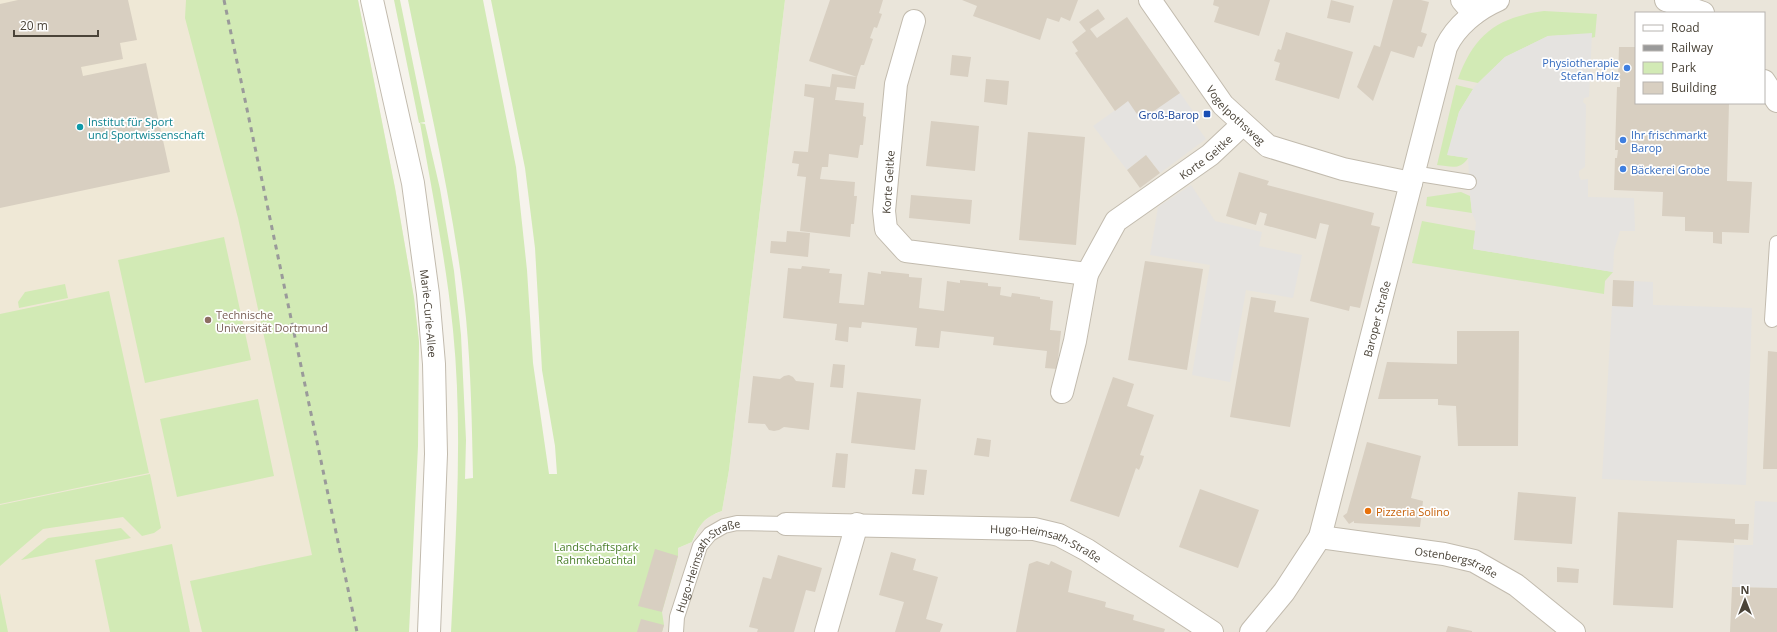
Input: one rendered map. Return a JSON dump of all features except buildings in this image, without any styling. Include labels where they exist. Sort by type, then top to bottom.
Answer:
[{"type":"street","name":"Marie-Curie-Allee","points":[[372,0],[413,183],[428,294],[434,364],[436,454],[429,632]]},
{"type":"street","name":"Vogelpothsweg","points":[[1150,0],[1223,105],[1261,140],[1274,149],[1343,169],[1412,178]]},
{"type":"street","name":"Baroper Straße","points":[[1251,632],[1284,592],[1320,537],[1446,47],[1468,7],[1498,0]]},
{"type":"street","points":[[1666,0],[1701,12]]},
{"type":"street","name":"Korte Geitke","points":[[914,22],[896,84],[884,211],[886,229],[906,251],[1087,274]]},
{"type":"street","points":[[1765,83],[1777,101]]},
{"type":"street","name":"Korte Geitke","points":[[1062,392],[1075,341],[1087,274],[1116,221],[1210,155],[1243,124]]},
{"type":"street","name":"Hugo-Heimsath-Straße","points":[[786,524],[857,524],[1034,529],[1058,535],[1087,550],[1212,632]]},
{"type":"street","points":[[826,632],[857,524]]},
{"type":"street","name":"Ostenbergstraße","points":[[1320,537],[1444,554],[1474,560],[1516,585],[1574,632]]},
{"type":"lane","points":[[1412,178],[1469,182]]},
{"type":"lane","points":[[1772,320],[1777,243]]},
{"type":"lane","name":"Hugo-Heimsath-Straße","points":[[676,632],[677,617],[700,546],[710,534],[724,526],[737,523],[786,524]]},
{"type":"shaded area","name":"Technische Universität Dortmund","points":[[0,0],[358,0],[395,188],[414,298],[419,342],[401,632],[0,632]]},
{"type":"shaded area","points":[[785,0],[1777,0],[1777,632],[662,632],[662,612],[678,556],[678,548],[692,542],[701,524],[710,516],[722,511],[729,470]]},
{"type":"shaded area","points":[[1592,33],[1589,97],[1584,98],[1583,102],[1586,105],[1585,167],[1579,171],[1579,176],[1581,180],[1588,179],[1588,197],[1634,198],[1635,231],[1620,231],[1614,251],[1613,272],[1473,249],[1476,222],[1472,213],[1468,158],[1447,155],[1459,112],[1475,86],[1505,57],[1548,36]]},
{"type":"shaded area","points":[[1180,93],[1198,118],[1194,122],[1206,139],[1160,173],[1146,155],[1127,170],[1093,126],[1128,101]]},
{"type":"shaded area","points":[[1191,185],[1215,221],[1262,232],[1259,246],[1302,255],[1293,298],[1246,290],[1230,382],[1192,375],[1210,265],[1150,255],[1158,207]]},
{"type":"shaded area","points":[[1634,281],[1653,282],[1653,305],[1752,308],[1746,485],[1602,479],[1612,306],[1633,307]]},
{"type":"shaded area","points":[[1755,501],[1777,502],[1777,588],[1732,587],[1734,545],[1753,545]]},
{"type":"green space","points":[[186,0],[358,0],[395,188],[414,298],[419,342],[418,446],[409,632],[202,632],[190,581],[312,555],[238,218],[185,18]]},
{"type":"green space","points":[[394,0],[400,0],[425,122],[419,123]]},
{"type":"green space","name":"Landschaftspark Rahmkebachtal","points":[[408,0],[483,0],[516,167],[527,270],[533,363],[549,474],[557,474],[555,446],[542,370],[535,248],[525,168],[491,0],[785,0],[729,470],[722,511],[710,516],[703,522],[692,542],[678,548],[678,556],[662,612],[664,625],[662,632],[451,632],[458,481],[458,405],[456,368],[447,278],[420,123],[425,124],[440,189],[454,271],[461,335],[466,440],[465,479],[473,478],[469,358],[466,318],[455,238],[441,158]]},
{"type":"green space","points":[[1544,11],[1597,14],[1595,37],[1591,38],[1592,34],[1548,36],[1505,57],[1478,83],[1458,79],[1464,63],[1472,50],[1480,39],[1490,30],[1513,18]]},
{"type":"green space","points":[[1456,85],[1473,89],[1459,112],[1448,155],[1468,158],[1462,165],[1454,167],[1437,165]]},
{"type":"green space","points":[[1461,192],[1470,196],[1472,213],[1426,206],[1427,197]]},
{"type":"green space","points":[[1422,221],[1476,231],[1473,249],[1613,272],[1605,281],[1604,294],[1412,263]]},
{"type":"green space","points":[[224,237],[251,360],[145,383],[118,260]]},
{"type":"green space","points":[[65,284],[68,298],[19,308],[18,302],[25,292]]},
{"type":"green space","points":[[109,291],[149,473],[0,504],[0,314]]},
{"type":"green space","points":[[258,399],[274,476],[177,497],[160,419]]},
{"type":"green space","points":[[150,474],[161,528],[154,533],[142,536],[123,517],[43,529],[0,566],[0,505]]},
{"type":"green space","points":[[121,528],[131,538],[21,560],[48,538]]},
{"type":"green space","points":[[172,544],[190,632],[110,632],[95,560]]},
{"type":"green space","points":[[0,593],[8,632],[0,632]]},
{"type":"railway","points":[[224,0],[357,632]]},
{"type":"place","name":"Physiotherapie Stefan Holz","points":[[1627,68]]},
{"type":"place","name":"Groß-Barop","points":[[1207,114]]},
{"type":"place","name":"Institut für Sport und Sportwissenschaft","points":[[80,127]]},
{"type":"place","name":"Ihr frischmarkt Barop","points":[[1623,140]]},
{"type":"place","name":"Bäckerei Grobe","points":[[1623,169]]},
{"type":"place","name":"Technische Universität Dortmund","points":[[208,320]]},
{"type":"place","name":"Pizzeria Solino","points":[[1368,511]]}]
